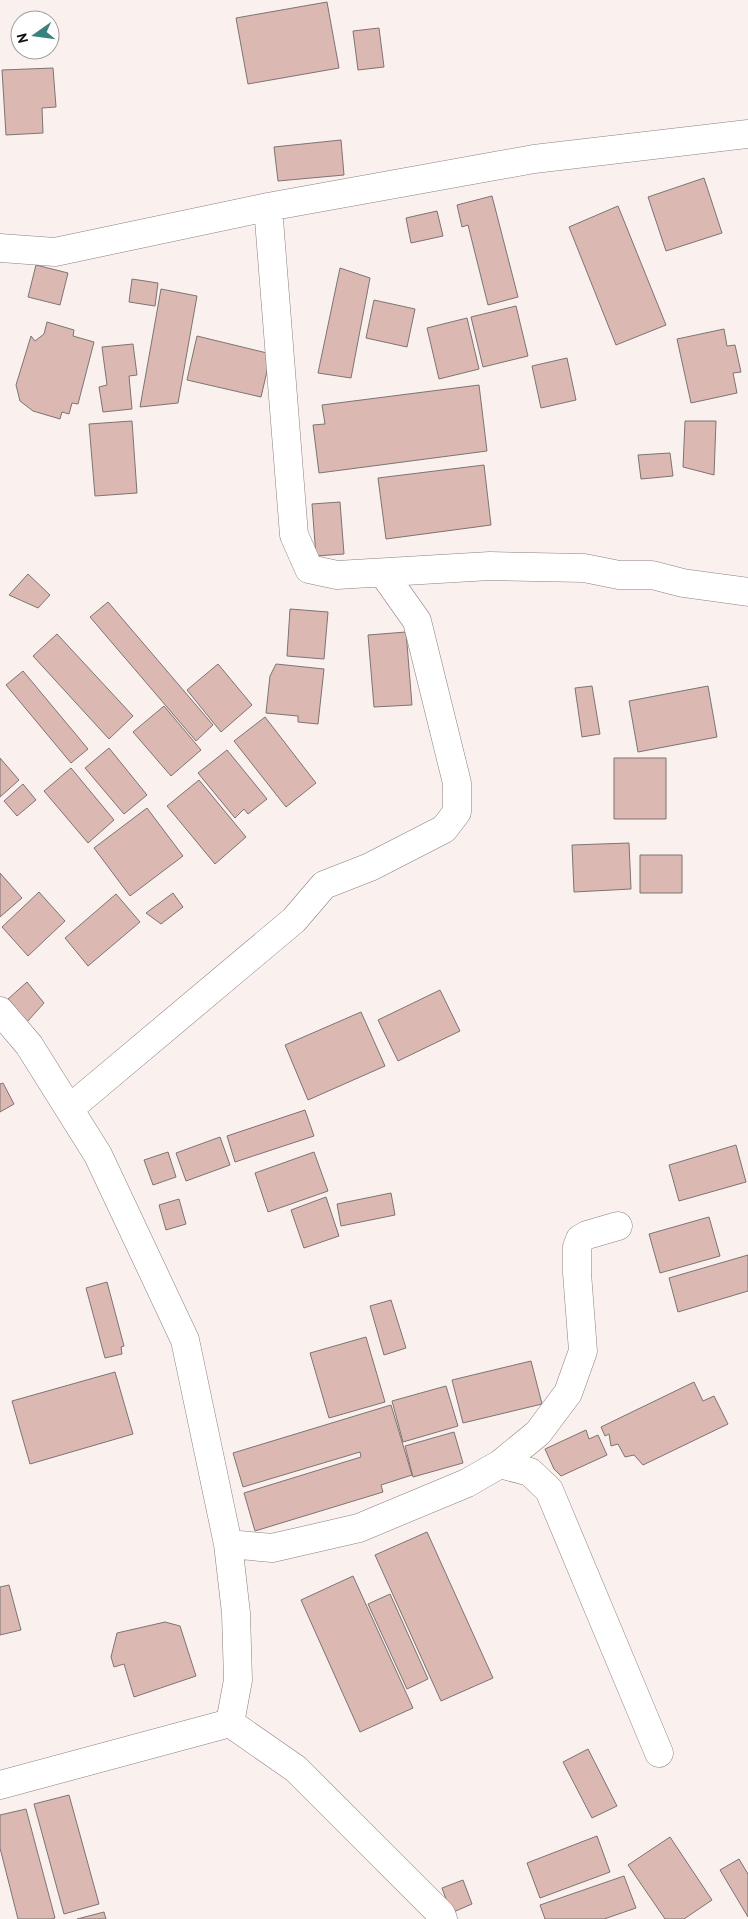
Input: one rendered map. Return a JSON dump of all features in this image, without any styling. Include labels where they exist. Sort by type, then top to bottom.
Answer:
[{"type":"street","points":[[0,248],[55,252],[268,207],[534,159],[748,134]]},
{"type":"street","points":[[268,207],[294,535],[309,569],[337,575],[490,566],[584,568],[619,575],[652,575],[683,583],[748,592]]},
{"type":"street","points":[[69,1109],[294,920],[324,885],[370,867],[444,829],[457,812],[457,783],[417,621],[383,573]]},
{"type":"street","points":[[0,1011],[29,1045],[98,1155],[185,1340],[228,1544],[236,1613],[238,1680],[230,1723]]},
{"type":"street","points":[[228,1544],[272,1548],[359,1528],[466,1483],[500,1464],[538,1432],[568,1393],[583,1351],[576,1273],[577,1247],[580,1239],[587,1235],[618,1226]]},
{"type":"street","points":[[500,1464],[530,1472],[549,1490],[660,1753]]},
{"type":"street","points":[[0,1785],[230,1723]]},
{"type":"street","points":[[230,1723],[296,1770],[444,1919]]},
{"type":"building","points":[[327,2],[339,68],[248,84],[236,18]]},
{"type":"building","points":[[379,28],[384,67],[358,70],[353,31]]},
{"type":"building","points":[[53,68],[56,107],[42,108],[43,133],[6,135],[2,70]]},
{"type":"building","points":[[341,140],[344,175],[278,181],[274,147]]},
{"type":"building","points":[[704,178],[722,233],[666,251],[648,197]]},
{"type":"building","points":[[492,196],[518,297],[488,305],[468,225],[462,227],[457,205]]},
{"type":"building","points":[[618,206],[666,325],[616,345],[569,227]]},
{"type":"building","points":[[437,211],[443,236],[411,243],[406,218]]},
{"type":"building","points":[[36,265],[68,273],[60,305],[28,297]]},
{"type":"building","points":[[340,268],[370,278],[351,378],[318,373]]},
{"type":"building","points":[[132,279],[158,283],[155,306],[129,302]]},
{"type":"building","points":[[161,289],[197,296],[178,403],[140,407]]},
{"type":"building","points":[[374,300],[415,309],[407,347],[366,338]]},
{"type":"building","points":[[516,306],[528,356],[483,367],[471,317]]},
{"type":"building","points":[[467,318],[479,369],[439,379],[427,328]]},
{"type":"building","points":[[47,322],[74,330],[73,336],[94,342],[78,404],[72,403],[69,414],[62,412],[60,419],[33,411],[20,401],[16,385],[31,336],[35,341],[44,334]]},
{"type":"building","points":[[724,329],[727,346],[735,345],[741,372],[733,373],[737,393],[691,403],[677,339]]},
{"type":"building","points":[[197,336],[271,354],[261,397],[187,380]]},
{"type":"building","points":[[133,344],[137,375],[129,376],[132,409],[103,412],[99,387],[107,385],[102,347]]},
{"type":"building","points":[[567,358],[576,400],[541,408],[532,366]]},
{"type":"building","points":[[479,385],[487,451],[319,473],[313,425],[325,424],[322,405]]},
{"type":"building","points":[[132,421],[137,493],[95,496],[89,424]]},
{"type":"building","points":[[685,421],[716,421],[714,475],[683,467]]},
{"type":"building","points":[[670,453],[673,476],[641,479],[638,455]]},
{"type":"building","points":[[484,465],[491,525],[386,539],[378,478]]},
{"type":"building","points":[[340,502],[344,554],[316,556],[312,504]]},
{"type":"building","points":[[28,574],[50,595],[38,608],[9,595]]},
{"type":"building","points":[[108,602],[213,725],[196,741],[90,617]]},
{"type":"building","points":[[290,609],[328,612],[324,659],[287,656]]},
{"type":"building","points":[[406,632],[412,705],[374,707],[368,635]]},
{"type":"building","points":[[57,634],[133,716],[109,739],[33,656]]},
{"type":"building","points":[[218,664],[252,705],[221,732],[187,690]]},
{"type":"building","points":[[276,664],[324,669],[318,724],[298,722],[298,716],[266,713],[270,676]]},
{"type":"building","points":[[23,671],[88,749],[71,763],[6,685]]},
{"type":"building","points":[[592,686],[600,734],[582,737],[575,688]]},
{"type":"building","points":[[708,686],[717,737],[638,752],[629,701]]},
{"type":"building","points":[[164,706],[201,750],[171,776],[133,732]]},
{"type":"building","points":[[265,717],[316,783],[286,807],[234,741]]},
{"type":"building","points":[[109,748],[147,795],[124,814],[85,768]]},
{"type":"building","points":[[227,750],[267,799],[248,814],[244,809],[235,818],[198,773]]},
{"type":"building","points":[[0,758],[19,780],[0,797]]},
{"type":"building","points":[[614,758],[666,758],[666,819],[614,819]]},
{"type":"building","points":[[71,768],[114,820],[88,843],[44,791]]},
{"type":"building","points":[[199,780],[246,837],[215,864],[167,806]]},
{"type":"building","points":[[23,784],[36,800],[17,816],[4,801]]},
{"type":"building","points":[[147,808],[183,856],[130,896],[94,848]]},
{"type":"building","points":[[629,843],[631,889],[574,892],[572,845]]},
{"type":"building","points":[[640,855],[682,855],[682,893],[640,893]]},
{"type":"building","points":[[0,873],[22,898],[0,917]]},
{"type":"building","points":[[39,892],[65,921],[28,956],[2,927]]},
{"type":"building","points":[[173,893],[183,907],[161,924],[146,913]]},
{"type":"building","points":[[116,894],[140,922],[88,966],[65,938]]},
{"type":"building","points":[[27,982],[44,1003],[27,1022],[8,999]]},
{"type":"building","points":[[440,990],[460,1031],[398,1061],[378,1020]]},
{"type":"building","points":[[361,1012],[385,1066],[308,1100],[285,1045]]},
{"type":"building","points":[[3,1083],[14,1104],[0,1112],[0,1084]]},
{"type":"building","points":[[305,1110],[314,1136],[235,1162],[227,1136]]},
{"type":"building","points":[[220,1137],[230,1165],[186,1181],[176,1153]]},
{"type":"building","points":[[736,1145],[746,1182],[679,1201],[669,1165]]},
{"type":"building","points":[[168,1152],[176,1177],[153,1185],[144,1160]]},
{"type":"building","points":[[314,1152],[328,1191],[268,1212],[255,1173]]},
{"type":"building","points":[[391,1193],[395,1215],[341,1226],[337,1204]]},
{"type":"building","points":[[326,1197],[339,1236],[304,1248],[291,1210]]},
{"type":"building","points":[[179,1199],[186,1224],[166,1230],[159,1205]]},
{"type":"building","points":[[709,1217],[720,1256],[660,1273],[649,1234]]},
{"type":"building","points":[[748,1255],[748,1291],[678,1312],[669,1278]]},
{"type":"building","points":[[107,1282],[124,1346],[121,1347],[122,1354],[105,1358],[86,1288]]},
{"type":"building","points":[[391,1300],[406,1348],[384,1355],[370,1306]]},
{"type":"building","points":[[366,1337],[385,1402],[329,1418],[310,1353]]},
{"type":"building","points":[[531,1361],[542,1404],[463,1423],[452,1380]]},
{"type":"building","points":[[115,1372],[133,1434],[30,1464],[12,1401]]},
{"type":"building","points":[[694,1382],[703,1401],[714,1396],[728,1424],[643,1465],[634,1455],[625,1457],[618,1444],[611,1446],[609,1434],[605,1436],[601,1427]]},
{"type":"building","points":[[446,1386],[458,1426],[403,1442],[392,1401]]},
{"type":"building","points":[[391,1405],[412,1475],[381,1485],[383,1492],[255,1531],[244,1493],[361,1457],[360,1452],[243,1487],[233,1453]]},
{"type":"building","points":[[586,1430],[589,1439],[598,1435],[607,1455],[561,1476],[554,1469],[545,1449]]},
{"type":"building","points":[[454,1432],[463,1463],[413,1477],[405,1446]]},
{"type":"building","points":[[427,1532],[493,1678],[441,1701],[375,1555]]},
{"type":"building","points":[[353,1576],[413,1708],[360,1732],[301,1600]]},
{"type":"building","points":[[9,1585],[21,1630],[0,1635],[0,1587]]},
{"type":"building","points":[[390,1594],[428,1679],[407,1689],[368,1604]]},
{"type":"building","points":[[165,1622],[180,1626],[196,1676],[134,1697],[124,1664],[114,1667],[111,1657],[117,1633]]},
{"type":"building","points":[[588,1749],[617,1806],[592,1818],[563,1762]]},
{"type":"building","points":[[69,1795],[99,1904],[64,1914],[34,1804]]},
{"type":"building","points":[[26,1809],[55,1918],[52,1919],[18,1919],[0,1848],[0,1815]]},
{"type":"building","points":[[597,1836],[610,1872],[540,1898],[527,1863]]},
{"type":"building","points":[[670,1837],[712,1900],[684,1919],[665,1919],[628,1865]]},
{"type":"building","points":[[739,1859],[748,1874],[748,1917],[720,1870]]},
{"type":"building","points":[[624,1876],[636,1908],[604,1919],[545,1919],[540,1905]]},
{"type":"building","points":[[463,1880],[472,1904],[451,1913],[442,1888]]},
{"type":"building","points":[[104,1912],[106,1919],[77,1919]]}]
